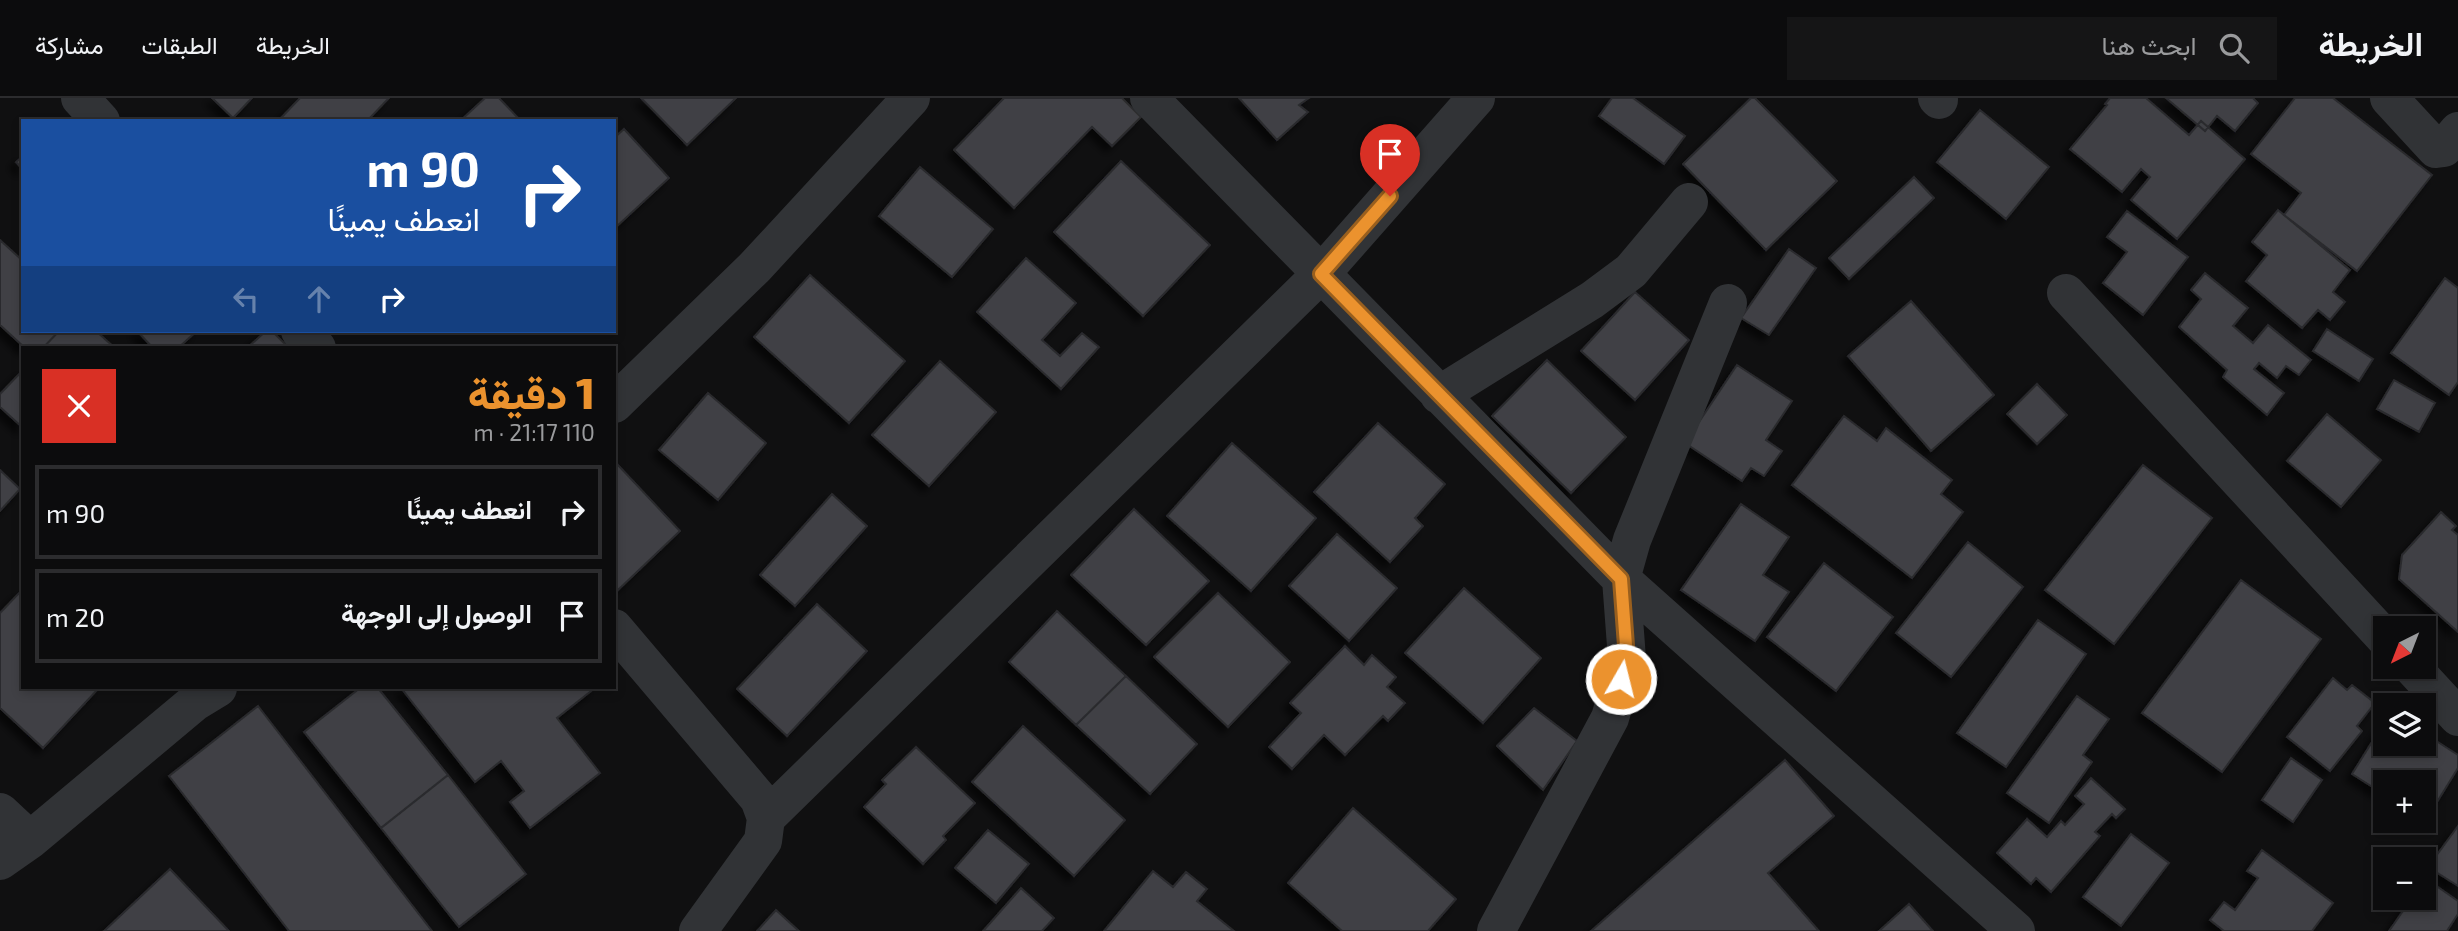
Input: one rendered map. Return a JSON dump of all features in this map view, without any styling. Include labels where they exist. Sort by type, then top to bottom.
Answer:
[{"type":"street","points":[[80,98],[100,119]]},
{"type":"street","points":[[1149,98],[1621,579],[2016,931]]},
{"type":"street","points":[[766,818],[1321,274],[1476,98]]},
{"type":"street","points":[[2389,98],[2436,149],[2444,148],[2458,131]]},
{"type":"street","points":[[616,402],[755,267],[901,101]]},
{"type":"street","points":[[1439,395],[1592,300],[1631,271],[1689,202]]},
{"type":"street","points":[[2066,293],[2373,625]]},
{"type":"street","points":[[1496,931],[1610,718],[1627,659],[1621,579],[1632,540],[1727,303]]},
{"type":"street","points":[[302,333],[315,346]]},
{"type":"street","points":[[616,630],[759,799],[766,818],[763,841],[698,931]]},
{"type":"street","points":[[2423,679],[2458,717]]},
{"type":"street","points":[[0,812],[15,850],[195,702],[216,689]]},
{"type":"building","points":[[212,98],[252,98],[233,118]]},
{"type":"building","points":[[300,98],[389,98],[369,119],[280,119]]},
{"type":"building","points":[[485,98],[499,98],[519,119],[462,119]]},
{"type":"building","points":[[641,98],[736,98],[687,145]]},
{"type":"building","points":[[1004,98],[1122,98],[1141,117],[1112,146],[1092,127],[1014,208],[954,150]]},
{"type":"building","points":[[1239,98],[1309,98],[1299,105],[1308,112],[1277,140]]},
{"type":"building","points":[[1612,98],[1633,98],[1685,136],[1664,164],[1599,116]]},
{"type":"building","points":[[1751,98],[1755,98],[1837,181],[1766,250],[1683,164]]},
{"type":"building","points":[[2110,98],[2146,98],[2189,135],[2201,121],[2245,159],[2177,239],[2131,200],[2150,177],[2141,169],[2122,192],[2070,149]]},
{"type":"building","points":[[2166,98],[2253,98],[2258,103],[2235,131],[2217,116],[2205,131]]},
{"type":"building","points":[[2295,98],[2333,98],[2432,175],[2357,271],[2284,215],[2301,193],[2251,154]]},
{"type":"building","points":[[1980,110],[2049,167],[2006,219],[1937,162]]},
{"type":"building","points":[[624,129],[669,178],[616,227],[616,136]]},
{"type":"building","points":[[1121,161],[1210,245],[1143,316],[1054,232]]},
{"type":"building","points":[[920,167],[993,229],[952,277],[879,216]]},
{"type":"building","points":[[1914,177],[1934,198],[1849,279],[1829,258]]},
{"type":"building","points":[[2278,210],[2350,270],[2333,292],[2345,302],[2330,320],[2318,310],[2302,328],[2246,281],[2267,255],[2252,242]]},
{"type":"building","points":[[2127,211],[2188,257],[2143,315],[2103,283],[2127,252],[2107,237]]},
{"type":"building","points":[[0,240],[21,259],[21,333],[57,333],[45,346],[23,346],[0,325]]},
{"type":"building","points":[[1789,249],[1816,268],[1769,335],[1741,318]]},
{"type":"building","points":[[1026,258],[1076,303],[1042,340],[1060,356],[1082,333],[1099,347],[1061,389],[977,312]]},
{"type":"building","points":[[2205,273],[2248,308],[2233,326],[2253,343],[2268,325],[2311,360],[2299,375],[2286,366],[2277,378],[2259,363],[2254,369],[2284,393],[2267,415],[2223,377],[2227,370],[2179,327],[2201,299],[2191,290]]},
{"type":"building","points":[[810,275],[905,361],[849,423],[754,337]]},
{"type":"building","points":[[2445,278],[2458,288],[2458,382],[2449,395],[2391,353]]},
{"type":"building","points":[[1635,292],[1689,340],[1635,400],[1581,351]]},
{"type":"building","points":[[1911,301],[1994,395],[1931,451],[1848,356]]},
{"type":"building","points":[[2327,329],[2373,359],[2359,381],[2313,351]]},
{"type":"building","points":[[57,333],[98,333],[113,346],[45,346]]},
{"type":"building","points":[[139,333],[195,333],[180,346],[151,346]]},
{"type":"building","points":[[264,333],[274,333],[287,346],[249,346]]},
{"type":"building","points":[[1547,360],[1626,437],[1571,493],[1492,416]]},
{"type":"building","points":[[940,361],[996,412],[929,486],[872,435]]},
{"type":"building","points":[[1737,365],[1792,401],[1766,440],[1782,451],[1764,476],[1751,468],[1742,481],[1685,443]]},
{"type":"building","points":[[21,372],[21,426],[0,407],[0,394]]},
{"type":"building","points":[[2394,380],[2435,403],[2419,432],[2377,409]]},
{"type":"building","points":[[2037,384],[2067,415],[2037,444],[2007,414]]},
{"type":"building","points":[[708,393],[766,443],[718,500],[659,450]]},
{"type":"building","points":[[2327,414],[2381,460],[2341,507],[2287,461]]},
{"type":"building","points":[[1844,416],[1877,441],[1886,428],[1952,480],[1941,494],[1963,512],[1912,578],[1792,485]]},
{"type":"building","points":[[1378,423],[1445,484],[1415,518],[1423,526],[1390,562],[1314,492]]},
{"type":"building","points":[[1232,443],[1316,518],[1251,591],[1167,516]]},
{"type":"building","points":[[618,465],[680,531],[618,590],[616,588]]},
{"type":"building","points":[[2143,465],[2212,518],[2114,644],[2045,590]]},
{"type":"building","points":[[0,470],[20,489],[0,511]]},
{"type":"building","points":[[832,494],[867,526],[795,606],[760,575]]},
{"type":"building","points":[[1741,504],[1789,537],[1763,575],[1789,592],[1755,641],[1681,590]]},
{"type":"building","points":[[1134,509],[1209,581],[1146,645],[1071,575]]},
{"type":"building","points":[[2441,512],[2456,526],[2452,530],[2458,535],[2458,632],[2399,579],[2402,555]]},
{"type":"building","points":[[1337,534],[1397,588],[1349,641],[1289,586]]},
{"type":"building","points":[[1968,542],[2023,587],[1951,677],[1896,633]]},
{"type":"building","points":[[1824,563],[1893,617],[1836,691],[1767,637]]},
{"type":"building","points":[[2241,580],[2321,639],[2222,772],[2142,713]]},
{"type":"building","points":[[1464,588],[1541,658],[1483,723],[1405,653]]},
{"type":"building","points":[[21,593],[21,689],[98,689],[43,748],[0,708],[0,613]]},
{"type":"building","points":[[1218,593],[1290,662],[1228,727],[1154,657]]},
{"type":"building","points":[[817,604],[867,651],[787,736],[737,689]]},
{"type":"building","points":[[1057,611],[1126,676],[1076,725],[1009,662]]},
{"type":"building","points":[[2038,620],[2086,654],[2006,767],[1957,733]]},
{"type":"building","points":[[1345,646],[1364,665],[1372,655],[1396,677],[1387,687],[1405,703],[1388,721],[1383,716],[1345,755],[1324,735],[1292,769],[1269,747],[1301,713],[1290,703]]},
{"type":"building","points":[[1126,676],[1197,744],[1150,794],[1076,725]]},
{"type":"building","points":[[2333,678],[2347,690],[2352,685],[2373,701],[2373,706],[2357,726],[2362,731],[2330,771],[2287,737]]},
{"type":"building","points":[[359,689],[379,689],[448,775],[381,828],[304,732]]},
{"type":"building","points":[[402,689],[594,689],[557,718],[600,773],[530,828],[510,802],[524,791],[501,761],[475,782]]},
{"type":"building","points":[[2077,696],[2109,719],[2083,755],[2092,762],[2049,823],[2007,793]]},
{"type":"building","points":[[258,706],[432,931],[289,931],[169,776]]},
{"type":"building","points":[[1534,708],[1577,741],[1543,790],[1497,746]]},
{"type":"building","points":[[1023,726],[1125,820],[1074,876],[972,782]]},
{"type":"building","points":[[2373,740],[2373,756],[2436,756],[2436,741],[2458,755],[2458,768],[2436,804],[2436,770],[2373,770],[2373,787],[2352,774]]},
{"type":"building","points":[[916,747],[975,803],[943,836],[946,840],[923,864],[864,807],[886,784],[882,780]]},
{"type":"building","points":[[2291,758],[2322,780],[2293,822],[2262,800]]},
{"type":"building","points":[[1785,760],[1834,816],[1768,873],[1819,931],[1591,931]]},
{"type":"building","points":[[448,775],[526,874],[459,927],[381,828]]},
{"type":"building","points":[[2091,778],[2125,809],[2116,818],[2112,814],[2095,832],[2100,836],[2051,892],[2036,878],[2031,884],[1997,853],[2027,819],[2047,837],[2061,821],[2065,825],[2084,804],[2075,796]]},
{"type":"building","points":[[1353,808],[1456,899],[1428,931],[1342,931],[1288,883]]},
{"type":"building","points":[[2458,826],[2458,886],[2436,872],[2436,856]]},
{"type":"building","points":[[988,830],[1029,864],[996,903],[955,868]]},
{"type":"building","points":[[2131,834],[2169,863],[2121,926],[2083,897]]},
{"type":"building","points":[[2262,850],[2333,903],[2312,931],[2224,931],[2210,920],[2224,902],[2235,910],[2258,878],[2247,871]]},
{"type":"building","points":[[170,869],[229,931],[104,931]]},
{"type":"building","points":[[1153,871],[1173,887],[1186,872],[1207,889],[1197,901],[1234,931],[1104,931]]},
{"type":"building","points":[[2436,886],[2458,901],[2458,914],[2447,931],[2389,931],[2404,910],[2436,910]]},
{"type":"building","points":[[1021,888],[1054,918],[1042,931],[983,931]]},
{"type":"building","points":[[1909,904],[1933,931],[1879,931]]},
{"type":"building","points":[[776,910],[799,931],[757,931]]},
{"type":"route","points":[[1390,196],[1321,274],[1621,579],[1627,659],[1621,679]]}]
